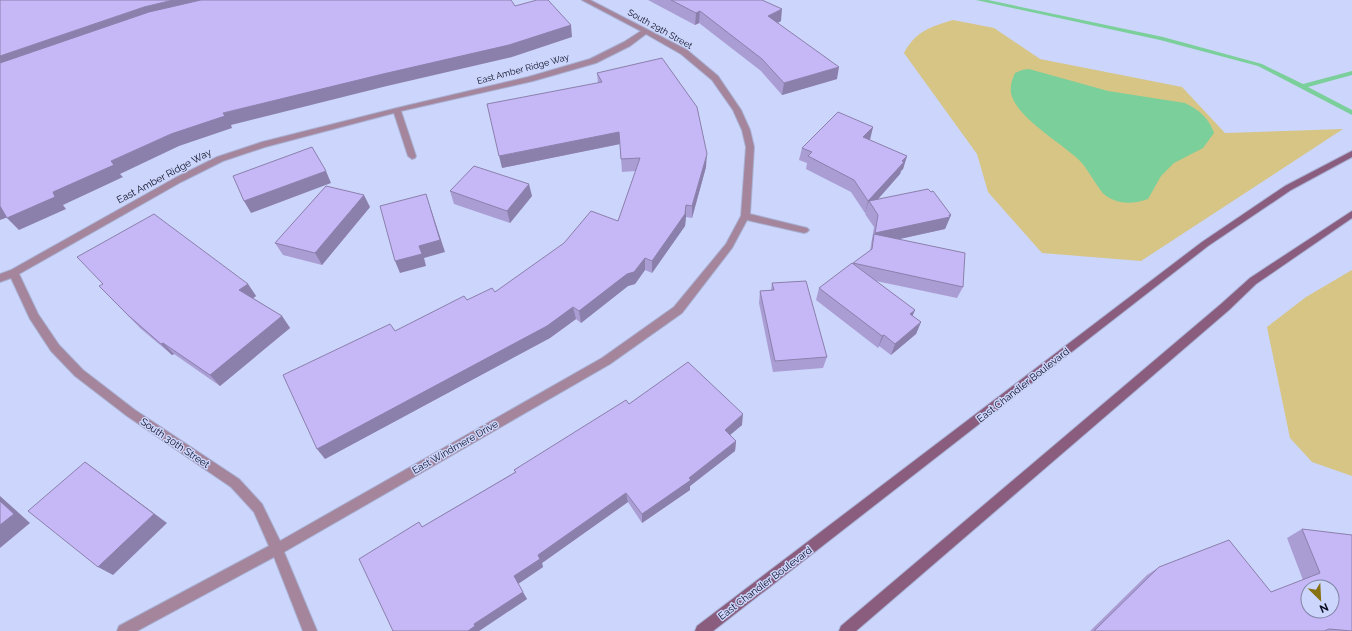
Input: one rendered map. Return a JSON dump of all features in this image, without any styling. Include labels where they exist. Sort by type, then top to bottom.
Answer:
[{"type":"main road","name":"East Chandler Boulevard","points":[[702,631],[1205,244],[1288,188],[1352,154]]},
{"type":"main road","points":[[846,631],[1225,307],[1253,281],[1352,214]]},
{"type":"street","name":"South 29th Street","points":[[585,0],[684,52],[715,78],[737,110],[746,130],[750,147]]},
{"type":"street","name":"East Amber Ridge Way","points":[[0,278],[14,273],[178,180],[220,159],[262,145],[397,110],[530,79],[593,61],[627,44],[646,31]]},
{"type":"street","points":[[397,110],[412,156]]},
{"type":"street","name":"East Windmere Drive","points":[[124,631],[277,549],[606,361],[678,310],[728,246],[745,216],[750,147]]},
{"type":"street","points":[[745,216],[804,230]]},
{"type":"street","name":"South 30th Street","points":[[14,273],[34,316],[55,348],[79,373],[131,413],[235,484],[258,508],[277,549],[310,631]]},
{"type":"shaded area","points":[[953,20],[994,28],[1040,59],[1182,87],[1225,133],[1343,129],[1141,261],[1042,253],[988,192],[977,154],[904,53],[913,40],[924,31]]},
{"type":"shaded area","points":[[1029,69],[1108,91],[1185,103],[1203,115],[1214,133],[1203,148],[1174,163],[1161,176],[1148,199],[1132,203],[1115,201],[1102,192],[1080,161],[1021,112],[1011,93],[1012,80],[1015,73]]},
{"type":"shaded area","points":[[1352,270],[1352,476],[1312,462],[1290,438],[1267,327],[1306,297]]},
{"type":"building","points":[[0,0],[173,0],[144,7],[0,56]]},
{"type":"building","points":[[201,0],[511,0],[515,6],[537,0],[548,0],[571,25],[509,45],[223,113],[225,116],[171,134],[111,161],[114,165],[53,192],[55,197],[7,218],[0,206],[0,63],[149,12]]},
{"type":"building","points":[[671,0],[762,0],[782,9],[768,16],[839,67],[784,83],[762,59],[700,11],[696,13]]},
{"type":"building","points":[[662,58],[697,107],[707,154],[692,206],[686,205],[685,214],[652,261],[645,258],[634,272],[627,274],[579,311],[573,307],[547,326],[317,449],[283,375],[390,324],[395,331],[464,296],[467,300],[492,288],[495,292],[564,243],[591,211],[618,221],[640,158],[621,159],[619,132],[499,156],[487,104],[602,82],[597,73]]},
{"type":"building","points":[[838,112],[873,127],[863,137],[907,156],[902,161],[904,162],[868,201],[854,180],[808,156],[812,152],[802,148]]},
{"type":"building","points":[[312,147],[326,171],[244,201],[233,176]]},
{"type":"building","points":[[474,166],[529,184],[507,211],[450,191]]},
{"type":"building","points":[[326,186],[364,195],[315,253],[275,243]]},
{"type":"building","points":[[928,189],[931,192],[933,191],[951,215],[949,215],[950,217],[875,233],[878,215],[869,201]]},
{"type":"building","points":[[426,194],[440,240],[419,246],[422,254],[395,261],[380,206]]},
{"type":"building","points":[[154,214],[248,284],[239,290],[282,316],[210,375],[163,343],[161,344],[129,316],[99,286],[103,284],[77,257]]},
{"type":"building","points":[[874,234],[965,253],[963,287],[853,263],[872,249]]},
{"type":"building","points":[[852,263],[915,310],[910,314],[921,322],[895,344],[884,335],[882,336],[819,288]]},
{"type":"building","points":[[806,281],[827,357],[775,361],[760,291],[774,290],[772,283]]},
{"type":"building","points":[[688,362],[743,414],[725,430],[736,441],[689,478],[691,480],[642,514],[626,493],[538,555],[540,559],[514,576],[523,592],[474,624],[475,626],[468,631],[393,631],[359,559],[419,522],[422,527],[516,472],[514,470],[626,400],[629,404]]},
{"type":"building","points":[[85,462],[154,514],[98,567],[28,511]]},
{"type":"building","points":[[0,501],[14,514],[0,525]]},
{"type":"building","points":[[1302,529],[1352,535],[1352,631],[1329,629],[1324,631],[1094,631],[1159,567],[1229,540],[1271,592],[1300,581],[1300,619],[1340,619],[1340,579],[1305,579],[1320,573]]},
{"type":"waterway","points":[[979,0],[1161,38],[1260,65],[1302,87]]},
{"type":"waterway","points":[[1302,87],[1352,73]]},
{"type":"waterway","points":[[1302,87],[1352,113]]}]
